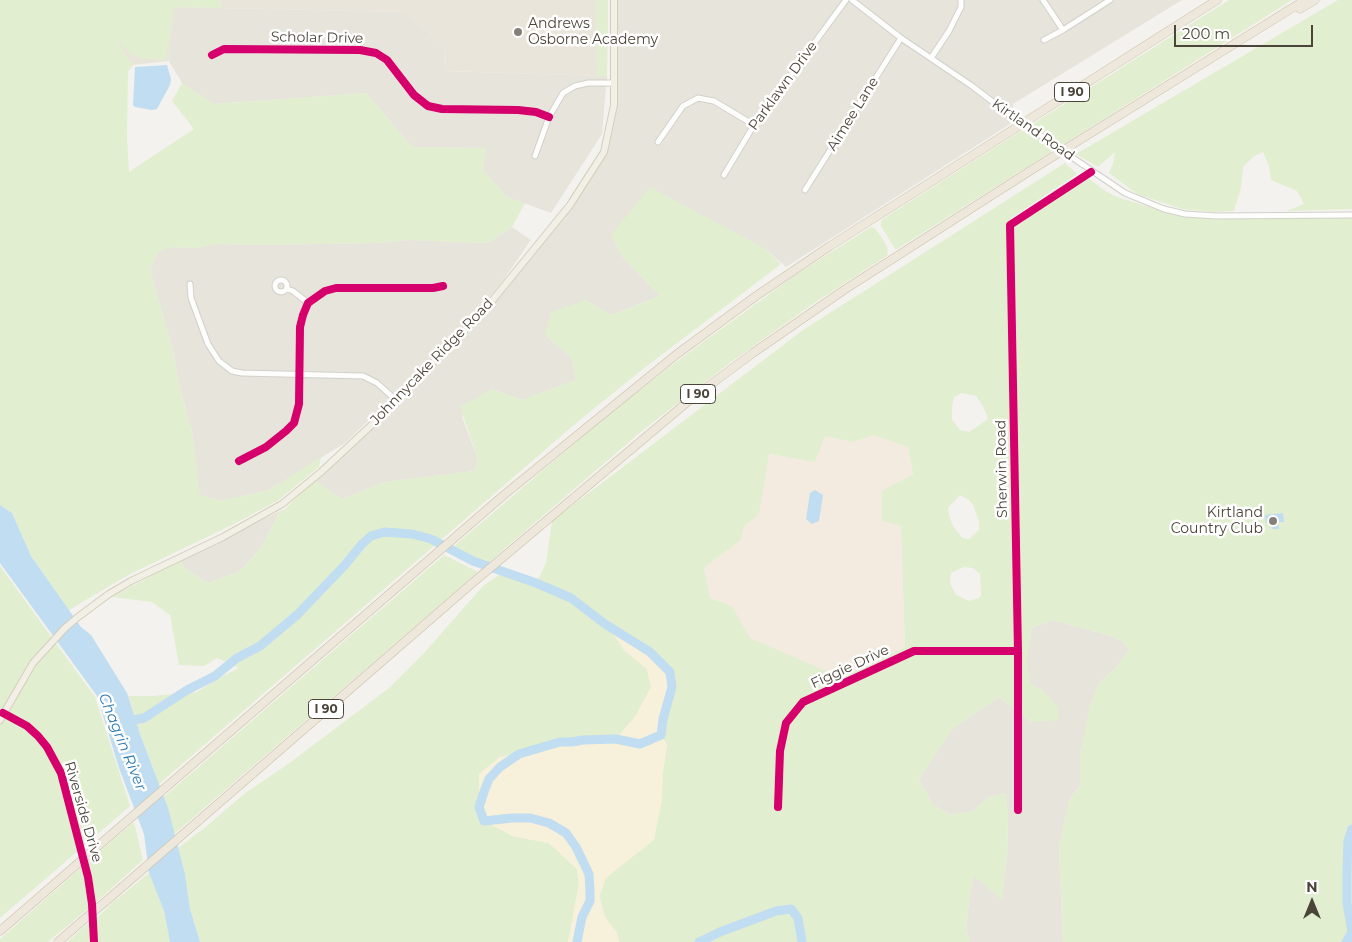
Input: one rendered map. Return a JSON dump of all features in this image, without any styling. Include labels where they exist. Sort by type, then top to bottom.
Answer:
[{"type":"highway","name":"I 90","points":[[0,930],[467,526],[677,354],[756,296],[872,218],[1217,0]]},
{"type":"highway","name":"I 90","points":[[58,942],[470,585],[691,399],[760,347],[844,290],[1305,0]]},
{"type":"highway","points":[[1230,47],[1316,0]]},
{"type":"main road","name":"Johnnycake Ridge Road","points":[[0,720],[32,663],[65,628],[90,607],[131,580],[223,537],[282,504],[321,472],[397,401],[487,306],[570,205],[604,152],[614,105],[614,0]]},
{"type":"street","name":"Parklawn Drive","points":[[724,175],[754,125],[846,0]]},
{"type":"street","name":"Kirtland Road","points":[[852,0],[901,38],[1091,172],[1125,193],[1164,209],[1185,214],[1216,216],[1352,215]]},
{"type":"street","points":[[931,58],[949,31],[961,6],[961,0]]},
{"type":"street","points":[[1043,0],[1063,30]]},
{"type":"street","points":[[1044,40],[1110,0]]},
{"type":"street","name":"Aimee Lane","points":[[805,190],[901,38]]},
{"type":"street","name":"Scholar Drive","points":[[212,55],[224,49],[360,50],[376,53],[386,60],[414,95],[428,106],[442,109],[518,110],[536,112],[549,117]]},
{"type":"street","points":[[535,156],[549,117],[563,93],[575,86],[588,83],[614,83]]},
{"type":"street","points":[[658,142],[683,106],[698,98],[714,101],[754,125]]},
{"type":"street","name":"Sherwin Road","points":[[1018,810],[1018,651],[1010,225],[1091,172]]},
{"type":"street","points":[[190,284],[191,298],[208,344],[218,361],[224,366],[242,373],[363,376],[377,383],[397,401]]},
{"type":"street","points":[[238,461],[270,444],[294,423],[299,404],[300,327],[308,303],[325,291],[336,288],[433,288],[443,286]]},
{"type":"street","points":[[287,289],[294,291],[308,303]]},
{"type":"street","name":"Figgie Drive","points":[[778,807],[780,751],[786,723],[803,702],[914,651],[1018,651]]},
{"type":"street","name":"Riverside Drive","points":[[3,713],[27,726],[38,736],[47,747],[61,773],[88,876],[94,942]]},
{"type":"shaded area","name":"Andrews Osborne Academy","points":[[79,0],[608,0],[607,76],[445,71],[444,46],[407,12],[175,7],[169,61],[133,65],[122,79]]},
{"type":"shaded area","points":[[617,0],[1182,0],[1013,104],[1010,124],[786,267],[764,248],[621,255],[660,296],[611,315],[586,300],[545,335],[572,358],[576,380],[522,400],[492,389],[462,417],[478,459],[474,471],[385,482],[342,499],[314,480],[486,310],[601,161],[609,145],[615,109]]},
{"type":"shaded area","points":[[174,7],[407,12],[444,46],[445,71],[607,76],[602,134],[551,213],[507,197],[483,170],[486,148],[412,147],[366,93],[213,104],[182,83],[169,61]]},
{"type":"shaded area","points":[[512,227],[531,240],[499,286],[399,391],[345,443],[269,490],[222,501],[199,495],[192,432],[178,380],[173,351],[150,270],[158,252],[169,247],[197,248],[216,244],[376,243],[411,240],[487,243]]},
{"type":"shaded area","points":[[874,435],[908,447],[913,474],[882,491],[882,521],[901,526],[905,647],[842,678],[749,638],[732,606],[710,598],[704,568],[740,541],[745,525],[759,515],[768,454],[815,462],[825,436],[853,442]]},
{"type":"shaded area","points":[[280,511],[261,548],[239,572],[208,583],[184,568],[180,560]]},
{"type":"shaded area","points":[[1052,620],[1108,635],[1123,642],[1130,650],[1113,671],[1098,684],[1080,753],[1080,785],[1069,801],[1059,846],[1063,942],[970,942],[966,930],[974,875],[1002,899],[1007,858],[1008,817],[1006,794],[989,797],[973,811],[950,815],[932,804],[919,779],[952,729],[999,697],[1031,722],[1045,692],[1030,683],[1026,661],[1032,628]]},
{"type":"green space","points":[[0,0],[220,0],[223,8],[175,7],[166,60],[143,59],[130,53],[118,39],[133,65],[128,71],[127,138],[129,172],[194,129],[172,101],[182,83],[214,104],[366,93],[412,147],[486,148],[483,170],[507,197],[525,203],[512,227],[487,243],[411,240],[376,243],[216,244],[197,248],[171,247],[158,252],[150,270],[173,351],[178,380],[192,432],[200,495],[222,501],[269,490],[321,457],[319,467],[277,501],[128,575],[69,610],[31,556],[12,513],[0,505]]},
{"type":"green space","points":[[595,0],[608,0],[607,76],[597,76]]},
{"type":"green space","points":[[1229,0],[1292,0],[1061,146],[1031,125]]},
{"type":"green space","points":[[1338,0],[1352,0],[1352,209],[1287,211],[1304,204],[1297,191],[1271,180],[1269,166],[1263,152],[1254,156],[1243,167],[1241,188],[1234,211],[1213,212],[1182,209],[1137,194],[1109,173],[1115,152],[1098,167],[1076,154]]},
{"type":"green space","points":[[1024,129],[1054,150],[895,249],[881,226],[883,219]]},
{"type":"green space","points":[[1065,163],[1077,174],[1011,218],[1008,239],[1011,405],[1018,581],[1012,225],[1088,178],[1105,191],[1117,197],[1181,217],[1352,217],[1352,942],[1063,942],[1059,846],[1069,801],[1080,785],[1080,753],[1090,705],[1098,684],[1113,671],[1129,650],[1123,642],[1108,635],[1052,620],[1032,628],[1026,661],[1030,683],[1045,692],[1058,707],[1058,720],[1031,722],[999,697],[952,729],[919,779],[932,804],[950,815],[973,811],[989,797],[1006,794],[1008,817],[1007,858],[1002,900],[974,876],[966,930],[970,942],[619,942],[617,933],[605,917],[595,880],[663,771],[667,745],[661,735],[663,719],[672,687],[670,672],[650,652],[609,626],[624,650],[647,669],[651,687],[635,717],[616,739],[560,742],[498,758],[512,836],[549,843],[577,869],[579,884],[568,942],[200,942],[190,909],[185,874],[178,848],[244,794],[288,764],[389,688],[424,653],[483,586],[503,572],[537,582],[546,563],[552,521],[803,330]],"holes":[[[961,393],[976,396],[983,406],[988,419],[969,432],[960,430],[952,420],[954,397]],[[874,435],[908,447],[913,474],[882,491],[882,521],[901,526],[905,647],[842,678],[750,638],[732,606],[710,598],[704,568],[740,541],[745,525],[759,515],[769,454],[815,462],[825,436],[853,442]],[[960,495],[969,500],[979,521],[979,530],[969,539],[962,538],[953,526],[948,508]],[[964,567],[973,568],[980,574],[981,595],[979,598],[969,601],[956,595],[950,583],[951,573]]]},
{"type":"green space","points":[[650,187],[764,248],[781,264],[643,369],[576,423],[159,784],[128,696],[197,692],[239,668],[217,658],[204,666],[179,665],[170,615],[152,602],[112,597],[180,560],[184,568],[208,583],[239,572],[261,548],[280,511],[285,509],[314,480],[342,499],[385,482],[474,471],[478,459],[460,407],[492,389],[522,400],[576,380],[572,358],[545,335],[551,312],[586,300],[611,315],[660,296],[621,255],[611,235]]},
{"type":"green space","points":[[871,227],[875,228],[882,238],[887,247],[888,255],[817,301],[731,362],[643,430],[488,563],[453,547],[603,419],[676,362],[797,274]]},
{"type":"green space","points":[[444,555],[478,572],[166,841],[158,802]]},
{"type":"green space","points":[[0,566],[95,697],[130,806],[0,918]]},
{"type":"green space","points":[[134,822],[143,860],[94,904],[86,863]]},
{"type":"green space","points":[[83,866],[90,907],[48,942],[0,942],[0,939]]},
{"type":"green space","points":[[149,873],[164,911],[170,942],[96,942],[96,919]]},
{"type":"green space","points":[[91,921],[91,942],[67,942],[77,933]]},
{"type":"sand","points":[[607,625],[650,652],[670,672],[672,687],[663,719],[661,735],[667,745],[663,771],[662,800],[654,840],[606,878],[599,898],[605,917],[617,933],[619,942],[568,942],[579,884],[577,869],[549,843],[512,836],[484,821],[479,807],[479,774],[498,758],[560,742],[616,739],[635,717],[651,687],[647,669],[624,650]]},
{"type":"water","points":[[167,65],[171,79],[170,85],[157,109],[135,107],[133,105],[135,67]]},
{"type":"water","points":[[815,490],[823,495],[819,521],[812,524],[806,519],[810,493]]},
{"type":"water","name":"Chagrin River","points":[[0,505],[12,513],[31,556],[81,627],[91,635],[127,693],[140,734],[168,808],[185,874],[190,909],[200,942],[170,942],[164,911],[149,873],[144,834],[119,768],[97,696],[0,563]]},
{"type":"water","name":"Kirtland Country Club","points":[[1283,513],[1284,522],[1278,522],[1279,529],[1272,529],[1271,522],[1266,523],[1265,515]]},
{"type":"waterway","name":"Chagrin River","points":[[124,722],[144,718],[187,690],[215,676],[237,658],[260,646],[297,615],[344,566],[362,544],[371,536],[384,532],[412,534],[431,539],[473,561],[536,583],[571,598],[605,624],[650,652],[670,672],[672,687],[663,719],[661,735],[640,744],[616,739],[560,742],[519,754],[500,767],[489,779],[485,789],[479,807],[484,821],[530,818],[549,823],[566,833],[576,847],[589,874],[590,891],[590,901],[582,917],[577,942]]},
{"type":"waterway","points":[[1346,942],[1352,932],[1347,903],[1348,841],[1352,829]]},
{"type":"waterway","points":[[699,942],[776,911],[791,909],[798,918],[802,942]]},
{"type":"waterway","points":[[1348,939],[1352,942]]},
{"type":"cycle path","points":[[212,55],[224,49],[360,50],[376,53],[387,60],[414,95],[428,106],[442,109],[518,110],[536,112],[549,117]]},
{"type":"cycle path","points":[[1018,810],[1018,651],[1010,225],[1091,172]]},
{"type":"cycle path","points":[[239,461],[266,447],[294,423],[299,404],[300,327],[308,303],[325,291],[336,288],[433,288],[443,286]]},
{"type":"cycle path","points":[[778,807],[780,751],[786,723],[803,702],[914,651],[1018,651]]},
{"type":"cycle path","points":[[3,713],[27,726],[38,736],[47,747],[61,773],[88,877],[92,904],[94,942]]},
{"type":"place","name":"Andrews Osborne Academy","points":[[518,32]]},
{"type":"place","name":"Kirtland Country Club","points":[[1273,521]]}]
